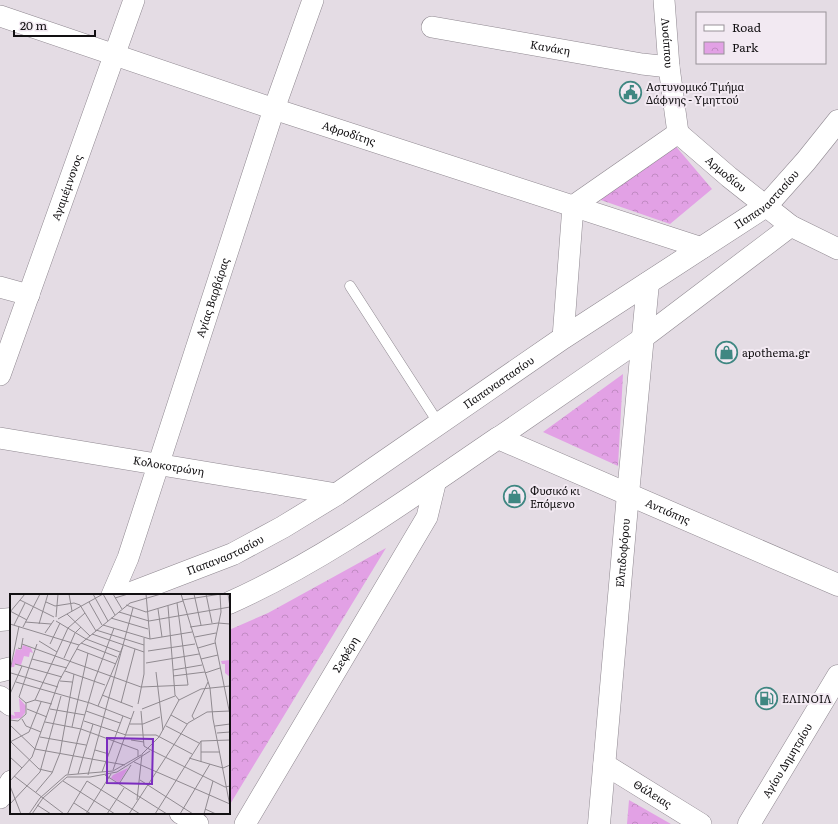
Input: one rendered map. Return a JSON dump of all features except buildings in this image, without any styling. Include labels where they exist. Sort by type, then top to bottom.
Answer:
[{"type":"street","name":"Αγαμέμνονος","points":[[0,375],[134,0]]},
{"type":"street","name":"Αγίας Βαρβάρας","points":[[112,594],[128,558],[274,109],[313,0]]},
{"type":"street","name":"Λυσίππου","points":[[664,0],[669,67],[678,133]]},
{"type":"street","name":"Αφροδίτης","points":[[0,16],[274,109],[702,248]]},
{"type":"street","name":"Κανάκη","points":[[432,26],[642,64],[669,67]]},
{"type":"street","name":"Παπαναστασίου","points":[[129,594],[233,554],[283,527],[337,494],[563,338],[766,206],[806,161],[838,121]]},
{"type":"street","points":[[563,338],[573,206],[678,133]]},
{"type":"street","name":"Αρμοδίου","points":[[678,133],[729,177],[791,226],[838,249]]},
{"type":"street","points":[[230,603],[264,588],[346,540],[436,480],[643,338],[791,226]]},
{"type":"street","name":"Ελπιδοφόρου","points":[[599,824],[648,283]]},
{"type":"street","points":[[0,287],[28,295]]},
{"type":"street","name":"Κολοκοτρώνη","points":[[0,438],[337,494]]},
{"type":"street","name":"Αντιόπης","points":[[498,438],[838,585]]},
{"type":"street","name":"Σεφέρη","points":[[245,824],[427,517],[436,480]]},
{"type":"street","points":[[0,620],[10,618]]},
{"type":"street","points":[[0,671],[10,668]]},
{"type":"street","name":"Αγίου Δημητρίου","points":[[749,824],[838,676]]},
{"type":"street","points":[[0,697],[10,704]]},
{"type":"street","name":"Θάλειας","points":[[604,764],[701,824]]},
{"type":"street","points":[[0,798],[10,782]]},
{"type":"street","points":[[182,814],[198,824]]},
{"type":"lane","points":[[350,286],[439,424]]},
{"type":"green space","points":[[673,143],[712,189],[670,224],[595,198]]},
{"type":"green space","points":[[623,374],[618,466],[543,432]]},
{"type":"green space","points":[[386,548],[230,804],[230,630],[268,613]]},
{"type":"green space","points":[[629,800],[671,824],[627,824]]},
{"type":"place","name":"Αστυνομικό Τμήμα Δάφνης - Υμηττού","points":[[630,93]]},
{"type":"place","name":"apothema.gr","points":[[726,353]]},
{"type":"place","name":"Φυσικό κι Επόμενο","points":[[514,497]]},
{"type":"place","name":"ΕΛΙΝΟΙΛ","points":[[767,699]]}]
